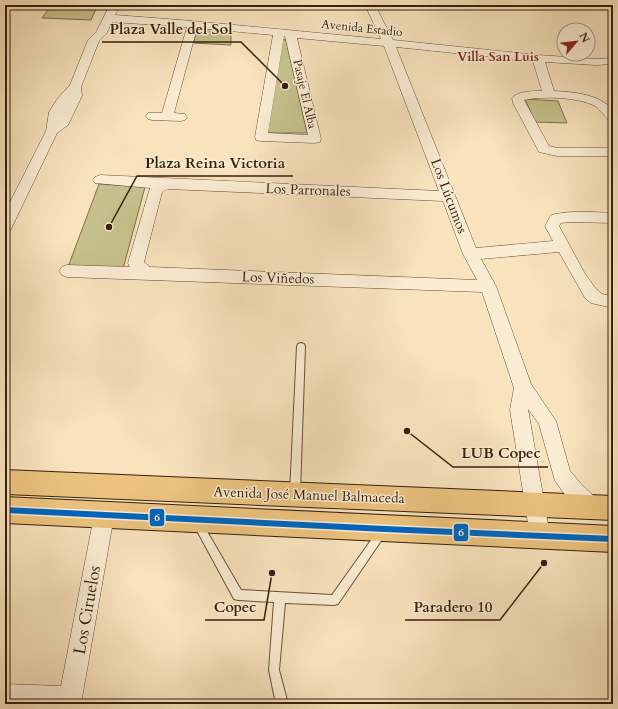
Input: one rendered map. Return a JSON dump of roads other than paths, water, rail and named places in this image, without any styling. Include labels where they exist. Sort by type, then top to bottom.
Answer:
[{"type":"main road","name":"Avenida José Manuel Balmaceda","points":[[5,482],[602,507]]},
{"type":"main road","name":"Avenida José Manuel Balmaceda","points":[[5,510],[104,516],[195,518],[385,529],[613,538]]},
{"type":"street","points":[[94,40],[91,32],[105,5]]},
{"type":"street","points":[[5,227],[52,131],[62,125],[76,96],[75,86],[94,40],[101,34],[115,5]]},
{"type":"street","name":"Los Lúcumos","points":[[370,5],[389,44],[471,254],[488,286],[523,388],[547,421],[562,475],[576,493],[602,507]]},
{"type":"street","name":"Avenida Estadio","points":[[108,18],[193,24],[538,58],[596,62],[613,61]]},
{"type":"street","points":[[167,116],[193,24]]},
{"type":"street","name":"Pasaje El Alba","points":[[285,33],[316,139],[261,137],[285,33]]},
{"type":"street","points":[[538,58],[549,94]]},
{"type":"street","points":[[613,118],[604,107],[590,100],[549,94],[524,95],[518,98],[518,103],[544,149],[557,152],[613,152]]},
{"type":"street","points":[[152,116],[181,117]]},
{"type":"street","name":"Los Parronales","points":[[100,180],[449,196]]},
{"type":"street","points":[[148,273],[140,269],[136,263],[156,190],[167,184]]},
{"type":"street","points":[[613,218],[570,217],[556,219],[552,226],[585,288],[594,297],[613,302]]},
{"type":"street","points":[[471,254],[564,246]]},
{"type":"street","name":"Los Viñedos","points":[[67,271],[488,286]]},
{"type":"street","name":"Los Lúcumos","points":[[523,388],[519,410],[540,536]]},
{"type":"street","name":"Los Ciruelos","points":[[70,701],[104,516]]},
{"type":"street","points":[[5,696],[70,701]]},
{"type":"lane","points":[[295,495],[301,346]]},
{"type":"lane","points":[[195,518],[238,595],[334,600],[385,529]]},
{"type":"lane","points":[[280,597],[274,670],[282,704]]},
{"type":"place","name":"Plaza Valle del Sol","points":[[285,86]]},
{"type":"place","name":"Plaza Reina Victoria","points":[[109,227]]},
{"type":"place","name":"LUB Copec","points":[[407,431]]},
{"type":"place","name":"Paradero 10","points":[[544,563]]},
{"type":"place","name":"Copec","points":[[272,573]]},
{"type":"district","name":"Villa San Luis","points":[[498,57]]}]
